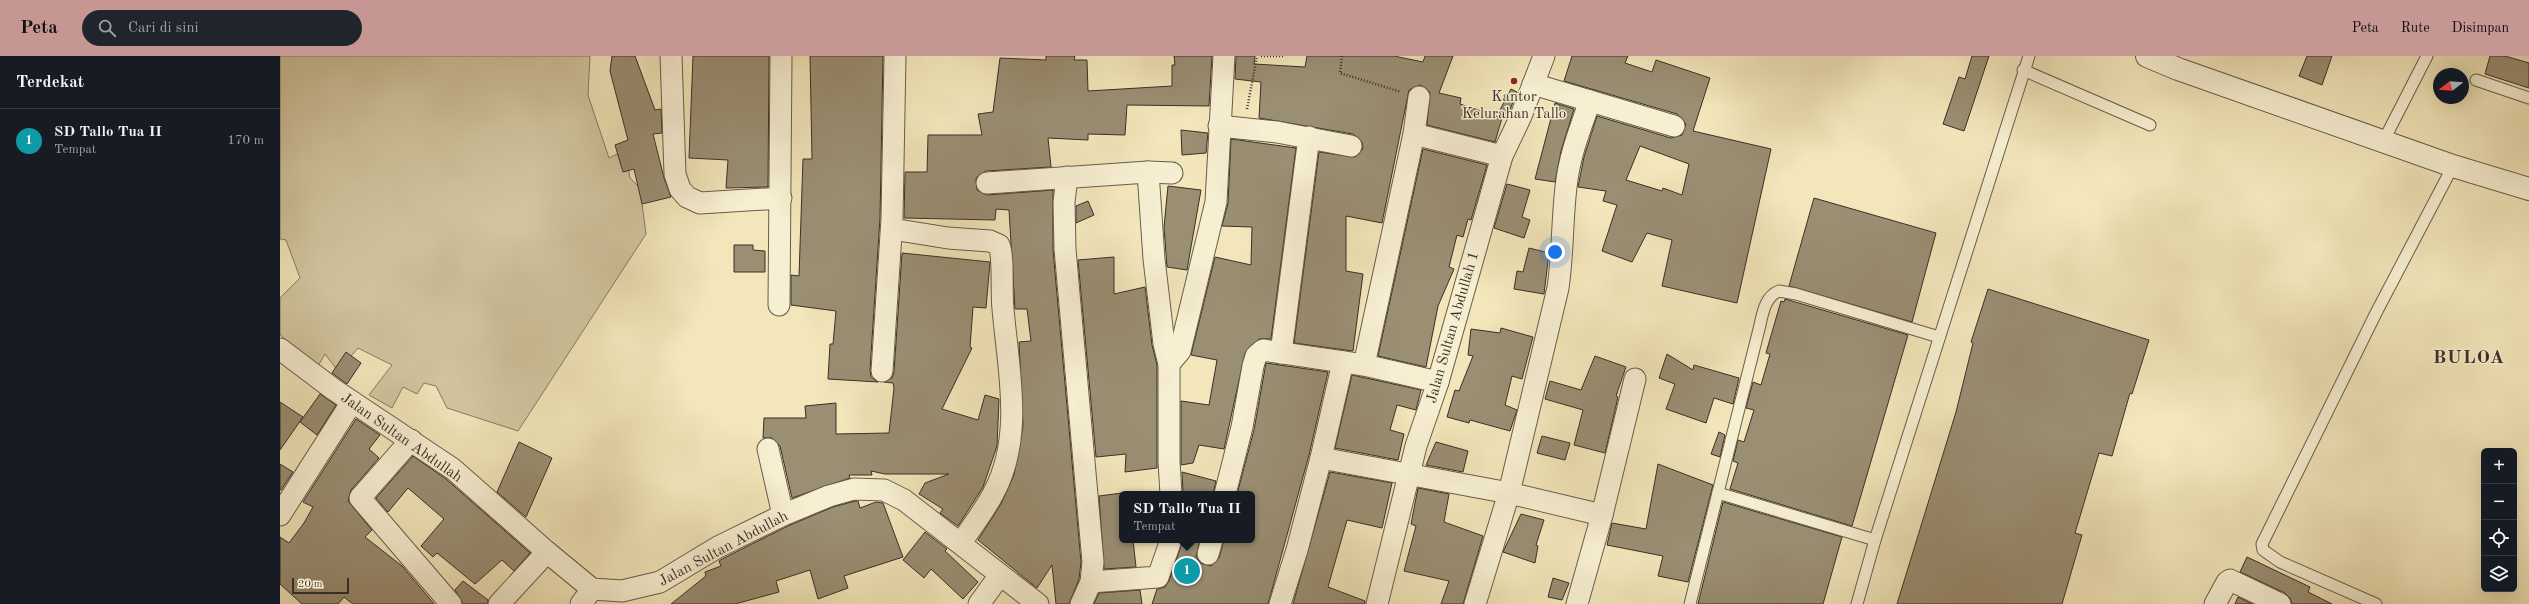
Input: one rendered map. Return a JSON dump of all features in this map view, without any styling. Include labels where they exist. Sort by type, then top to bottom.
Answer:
[{"type":"street","points":[[671,56],[675,174],[680,189],[687,197],[700,203],[781,198]]},
{"type":"street","points":[[779,305],[781,56]]},
{"type":"street","points":[[882,370],[892,229],[895,56]]},
{"type":"street","points":[[1169,364],[1180,351],[1216,202],[1224,56]]},
{"type":"street","name":"Jalan Sultan Abdullah 1","points":[[1377,604],[1416,446],[1438,382],[1502,156],[1544,56]]},
{"type":"street","points":[[2147,56],[2179,63],[2383,142],[2453,166],[2529,189]]},
{"type":"street","points":[[1533,84],[1674,126]]},
{"type":"street","points":[[1364,365],[1414,134],[1419,98]]},
{"type":"street","points":[[1475,604],[1509,493],[1558,288],[1562,260],[1566,187],[1571,154],[1590,101]]},
{"type":"street","points":[[1219,126],[1309,137],[1351,146]]},
{"type":"street","points":[[1414,134],[1502,156]]},
{"type":"street","points":[[1282,353],[1309,137]]},
{"type":"street","points":[[1148,172],[1155,266],[1164,344],[1169,364],[1169,461],[1171,491]]},
{"type":"street","points":[[987,183],[1148,172],[1172,173]]},
{"type":"street","points":[[1067,177],[1064,202],[1065,249],[1091,520],[1091,582],[1081,604]]},
{"type":"street","points":[[892,229],[948,238],[990,240],[999,245],[1001,250],[1000,280],[1012,412],[1008,443],[994,492],[960,543]]},
{"type":"street","name":"Jalan Sultan Abdullah","points":[[280,349],[352,402],[453,469],[547,552],[586,596],[622,591],[648,595],[675,575],[718,547],[783,515],[829,496],[854,489],[872,488],[884,490],[904,500],[1038,604]]},
{"type":"street","points":[[1226,491],[1242,427],[1256,356],[1263,350],[1364,365],[1438,382]]},
{"type":"street","points":[[1280,604],[1297,550],[1321,458],[1343,362]]},
{"type":"street","points":[[1577,604],[1602,515],[1635,379]]},
{"type":"street","points":[[280,515],[352,402]]},
{"type":"street","points":[[411,440],[360,498],[451,604]]},
{"type":"street","points":[[768,448],[783,515]]},
{"type":"street","points":[[1321,458],[1408,476],[1509,493],[1602,515]]},
{"type":"street","points":[[1091,582],[1158,577],[1170,543]]},
{"type":"street","points":[[499,604],[547,552]]},
{"type":"street","points":[[979,604],[1000,575]]},
{"type":"street","points":[[2215,604],[2227,582],[2230,580],[2280,604]]},
{"type":"lane","points":[[1858,604],[1875,540],[1938,337],[2023,70],[2029,56]]},
{"type":"lane","points":[[2383,142],[2427,56]]},
{"type":"lane","points":[[2023,70],[2150,126]]},
{"type":"lane","points":[[2476,80],[2529,98]]},
{"type":"lane","points":[[2376,604],[2280,562],[2263,550],[2262,544],[2376,313],[2453,166]]},
{"type":"lane","points":[[1690,604],[1766,303],[1775,293],[1779,291],[1796,294],[1938,337]]},
{"type":"lane","points":[[1718,493],[1875,540]]},
{"type":"path","points":[[1243,128],[1257,56]]},
{"type":"path","points":[[1261,56],[1284,56]]},
{"type":"path","points":[[1342,56],[1340,73],[1419,98]]},
{"type":"shaded area","points":[[280,56],[590,56],[588,95],[609,158],[625,150],[630,178],[640,188],[646,234],[518,431],[447,408],[436,386],[424,383],[417,394],[403,387],[392,408],[369,395],[392,365],[358,348],[338,371],[325,354],[318,366],[280,335],[280,298],[300,278],[286,240],[280,239]]},
{"type":"building","points":[[612,56],[635,56],[655,110],[661,109],[662,133],[653,134],[664,178],[671,197],[642,204],[634,169],[623,172],[615,145],[628,140],[610,71]]},
{"type":"building","points":[[693,56],[769,56],[768,187],[726,188],[728,160],[689,158]]},
{"type":"building","points":[[810,56],[883,56],[880,218],[870,370],[871,377],[878,382],[828,379],[830,344],[833,344],[836,311],[791,305],[791,275],[799,276],[803,159],[812,159]]},
{"type":"building","points":[[1046,56],[1075,56],[1074,60],[1087,60],[1088,91],[1172,86],[1172,65],[1175,65],[1174,56],[1212,56],[1209,106],[1127,105],[1125,135],[1088,134],[1088,140],[1048,138],[1051,167],[986,171],[976,178],[977,190],[987,195],[1053,190],[1053,250],[1081,562],[1079,579],[1069,604],[1056,604],[1052,565],[1037,588],[978,540],[1001,504],[1014,475],[1023,426],[1019,342],[1031,341],[1027,309],[1015,309],[1009,210],[996,209],[995,220],[904,218],[905,172],[927,172],[928,135],[982,135],[978,114],[993,112],[1000,58],[1046,60]]},
{"type":"building","points":[[1236,56],[1255,56],[1254,64],[1305,67],[1307,56],[1394,56],[1423,62],[1425,56],[1453,56],[1439,93],[1461,98],[1460,104],[1502,118],[1495,142],[1427,125],[1430,92],[1420,85],[1409,90],[1382,223],[1346,216],[1346,271],[1363,274],[1353,351],[1294,343],[1319,152],[1355,157],[1363,149],[1362,142],[1353,134],[1259,118],[1261,82],[1235,79]]},
{"type":"building","points":[[1572,56],[1628,56],[1625,63],[1652,72],[1656,60],[1710,78],[1693,131],[1771,149],[1737,303],[1662,286],[1672,240],[1647,233],[1632,262],[1602,251],[1617,205],[1603,201],[1606,191],[1578,187],[1584,157],[1597,116],[1671,138],[1682,135],[1686,124],[1677,114],[1564,81]],"holes":[[[1640,146],[1689,164],[1682,195],[1663,188],[1662,191],[1626,180]]]},
{"type":"building","points":[[1972,56],[1989,56],[1964,131],[1943,124],[1959,77],[1965,79]]},
{"type":"building","points":[[2307,56],[2332,56],[2322,85],[2299,76]]},
{"type":"building","points":[[2490,56],[2505,56],[2529,63],[2529,88],[2485,74]]},
{"type":"building","points":[[1511,89],[1517,92],[1508,115],[1500,110]]},
{"type":"building","points":[[1555,103],[1574,109],[1561,151],[1555,182],[1535,179]]},
{"type":"building","points":[[1181,130],[1208,133],[1206,153],[1182,155]]},
{"type":"building","points":[[1231,139],[1296,148],[1271,339],[1259,339],[1245,353],[1224,449],[1199,445],[1193,463],[1181,465],[1181,401],[1209,405],[1217,360],[1191,355],[1215,257],[1251,265],[1252,227],[1222,226],[1228,203]]},
{"type":"building","points":[[1423,149],[1487,165],[1471,220],[1468,219],[1463,237],[1457,235],[1449,267],[1454,269],[1438,306],[1426,367],[1378,356]]},
{"type":"building","points":[[1507,184],[1530,190],[1522,217],[1530,220],[1524,238],[1494,228]]},
{"type":"building","points":[[1168,186],[1201,190],[1187,270],[1167,267],[1164,227]]},
{"type":"building","points":[[1814,198],[1936,233],[1912,322],[1789,286]]},
{"type":"building","points":[[1088,201],[1094,215],[1076,223],[1076,206]]},
{"type":"building","points":[[734,245],[753,245],[753,250],[765,251],[765,272],[734,272]]},
{"type":"building","points":[[1529,248],[1549,253],[1544,294],[1514,289],[1517,271],[1523,272]]},
{"type":"building","points":[[902,253],[990,262],[986,308],[973,307],[970,347],[972,348],[942,409],[978,420],[985,395],[999,399],[997,446],[983,487],[958,526],[940,513],[943,509],[919,494],[925,483],[949,474],[885,474],[871,471],[872,475],[849,475],[850,478],[792,498],[780,446],[772,438],[763,438],[764,418],[806,418],[805,406],[836,403],[836,434],[889,433],[894,388],[893,383],[884,382],[892,378],[894,372]]},
{"type":"building","points":[[1114,257],[1114,294],[1145,287],[1152,345],[1157,365],[1157,468],[1125,472],[1126,454],[1096,457],[1078,260]]},
{"type":"building","points":[[1988,289],[2149,340],[2132,394],[2130,393],[2112,456],[2099,453],[2075,533],[2082,535],[2062,604],[1897,604],[1956,412],[1973,343],[1971,342]]},
{"type":"building","points":[[1785,299],[1908,335],[1852,526],[1730,489],[1738,463],[1733,461],[1738,440],[1744,442],[1754,410],[1746,408],[1753,382],[1761,385],[1770,354],[1766,353],[1781,301],[1784,302]]},
{"type":"building","points":[[1501,328],[1533,337],[1522,379],[1512,376],[1505,405],[1517,410],[1510,431],[1470,420],[1469,423],[1447,417],[1455,390],[1459,391],[1473,356],[1468,355],[1471,329],[1500,333]]},
{"type":"building","points":[[346,352],[361,363],[347,384],[332,373]]},
{"type":"building","points":[[1667,354],[1693,370],[1694,365],[1739,378],[1733,404],[1714,398],[1706,423],[1666,409],[1675,384],[1659,378]]},
{"type":"building","points":[[1595,356],[1626,367],[1616,396],[1618,397],[1605,453],[1574,445],[1583,410],[1545,399],[1550,381],[1581,390]]},
{"type":"building","points":[[1266,363],[1328,372],[1309,455],[1268,604],[1152,604],[1157,589],[1165,587],[1169,581],[1182,543],[1199,543],[1196,557],[1200,563],[1211,566],[1219,558],[1223,543],[1255,543],[1255,491],[1238,491],[1254,430]]},
{"type":"building","points":[[1352,375],[1421,390],[1416,410],[1397,405],[1390,430],[1404,434],[1398,460],[1335,448]]},
{"type":"building","points":[[320,394],[336,405],[317,435],[300,422]]},
{"type":"building","points":[[280,402],[303,417],[280,450]]},
{"type":"building","points":[[356,419],[380,435],[369,449],[379,458],[351,490],[348,501],[372,530],[365,537],[402,566],[434,604],[353,604],[344,597],[338,604],[302,604],[280,584],[280,537],[289,543],[304,523],[313,507],[303,502]]},
{"type":"building","points":[[1719,432],[1725,435],[1720,457],[1711,454]]},
{"type":"building","points":[[1542,436],[1570,443],[1565,460],[1537,453]]},
{"type":"building","points":[[519,442],[552,458],[526,517],[497,492]]},
{"type":"building","points":[[1436,442],[1468,451],[1463,472],[1426,465]]},
{"type":"building","points":[[413,456],[446,479],[530,553],[514,571],[502,560],[475,584],[437,553],[433,557],[421,546],[444,519],[408,488],[388,512],[376,498]]},
{"type":"building","points":[[280,464],[293,472],[281,490],[280,490]]},
{"type":"building","points":[[1658,464],[1713,485],[1688,582],[1658,576],[1663,556],[1607,545],[1612,523],[1646,529]]},
{"type":"building","points":[[1182,472],[1216,481],[1214,491],[1183,491]]},
{"type":"building","points":[[1330,472],[1392,483],[1382,528],[1347,520],[1328,587],[1365,601],[1365,604],[1293,604]]},
{"type":"building","points":[[1418,488],[1449,494],[1444,522],[1483,536],[1463,604],[1441,604],[1449,581],[1404,571],[1416,526],[1411,524]]},
{"type":"building","points":[[1119,493],[1119,543],[1133,543],[1136,567],[1104,569],[1099,496]]},
{"type":"building","points":[[858,501],[860,508],[876,502],[883,503],[903,557],[844,576],[848,588],[818,599],[810,570],[776,581],[779,592],[735,604],[671,604],[706,576],[705,572],[721,566],[719,561],[724,558],[788,526],[833,507]]},
{"type":"building","points":[[1723,502],[1842,537],[1823,604],[1698,604]]},
{"type":"building","points":[[1521,514],[1544,520],[1536,545],[1538,546],[1535,563],[1503,552]]},
{"type":"building","points":[[925,532],[947,549],[945,551],[978,582],[963,599],[931,569],[924,578],[903,560]]},
{"type":"building","points":[[2247,557],[2310,587],[2308,592],[2332,604],[2292,604],[2290,598],[2285,593],[2240,572]]},
{"type":"building","points":[[1553,578],[1569,583],[1562,600],[1548,597]]},
{"type":"building","points":[[463,581],[488,600],[487,604],[463,604],[455,590]]},
{"type":"building","points":[[1140,590],[1142,604],[1094,604],[1099,593]]},
{"type":"building","points":[[2238,597],[2252,604],[2235,604]]},
{"type":"place","name":"Kantor Kelurahan Tallo","points":[[1514,81]]},
{"type":"place","name":"SD Tallo Tua II","points":[[1187,571]]},
{"type":"district","name":"BULOA","points":[[2469,356]]}]
